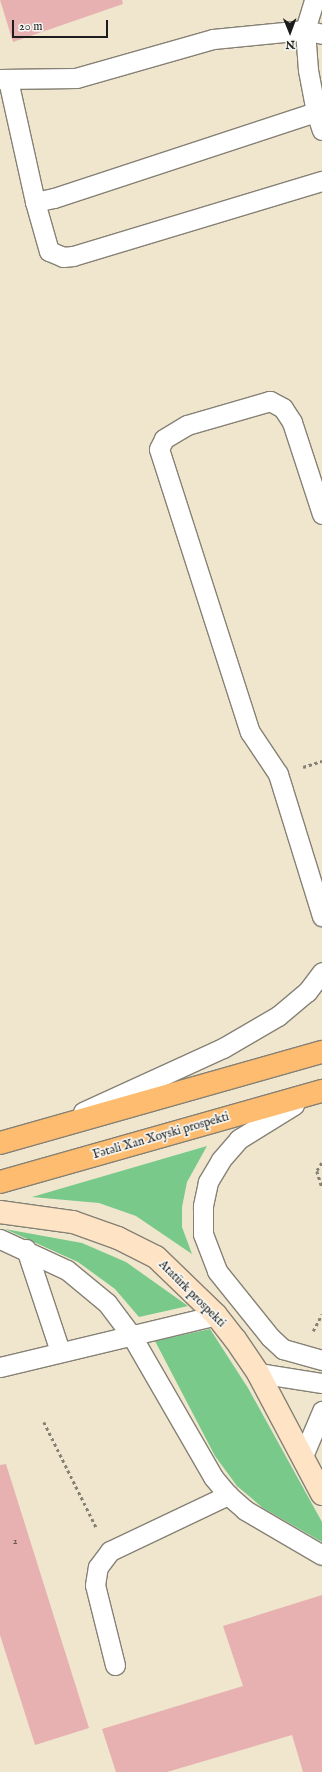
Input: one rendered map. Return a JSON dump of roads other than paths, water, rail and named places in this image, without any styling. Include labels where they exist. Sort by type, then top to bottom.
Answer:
[{"type":"main road","points":[[0,1143],[319,1051]]},
{"type":"main road","name":"Fətəli Xan Xoyski prospekti","points":[[0,1182],[320,1092]]},
{"type":"main road","name":"Atatürk prospekti","points":[[0,1212],[73,1222],[118,1238],[156,1257],[216,1314],[258,1373],[322,1494]]},
{"type":"lane","points":[[314,0],[314,32],[308,70],[316,112],[322,130]]},
{"type":"lane","points":[[314,32],[213,39],[76,78],[4,80],[49,251],[63,257],[73,256],[322,181]]},
{"type":"lane","points":[[35,202],[316,112]]},
{"type":"lane","points":[[322,514],[292,422],[282,408],[270,401],[187,425],[164,439],[159,449],[250,732],[278,774],[322,916]]},
{"type":"lane","points":[[42,1131],[223,1048],[278,1016],[307,992],[322,972]]},
{"type":"lane","points":[[320,1092],[260,1123],[239,1139],[221,1160],[208,1182],[203,1206],[203,1234],[217,1271],[270,1337],[283,1349],[322,1360]]},
{"type":"lane","points":[[0,1239],[26,1249],[72,1275],[107,1302],[130,1333],[213,1477],[228,1495],[245,1510],[322,1555]]},
{"type":"lane","points":[[26,1249],[60,1352]]},
{"type":"lane","points":[[0,1367],[130,1333],[216,1314]]},
{"type":"lane","points":[[258,1373],[322,1383]]},
{"type":"lane","points":[[303,1456],[322,1411]]},
{"type":"lane","points":[[115,1665],[95,1585],[98,1567],[110,1551],[228,1495]]}]
